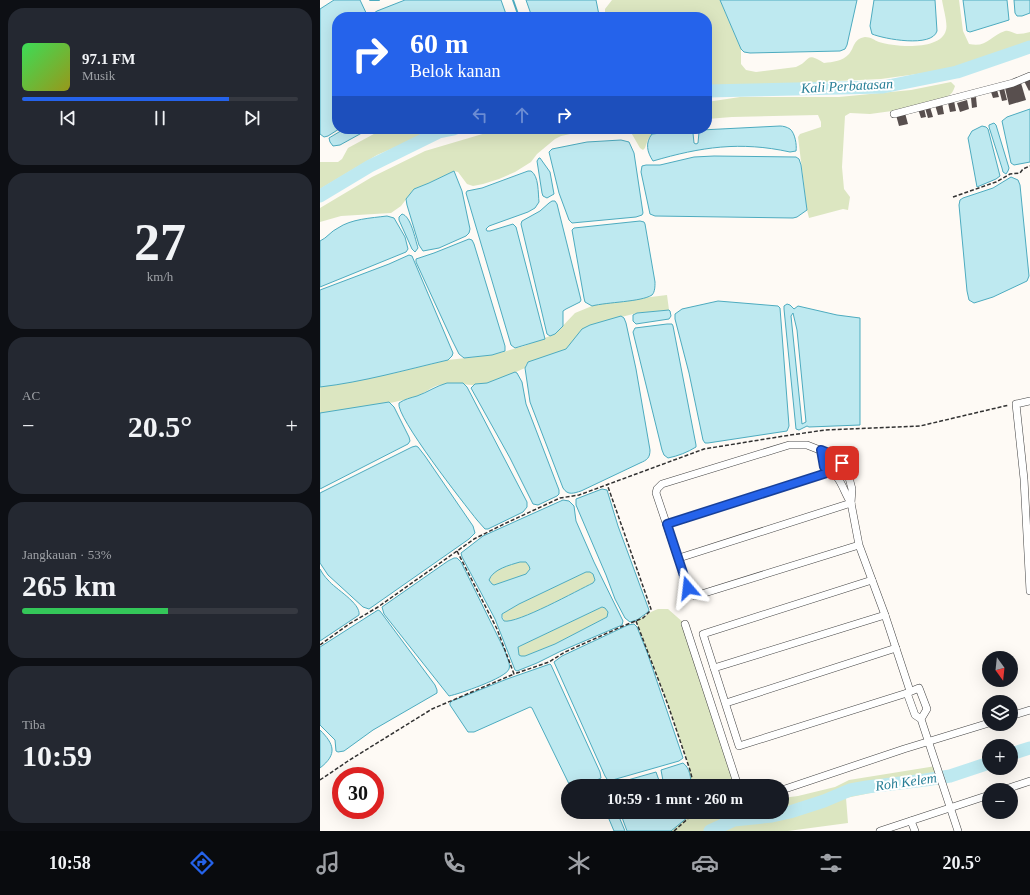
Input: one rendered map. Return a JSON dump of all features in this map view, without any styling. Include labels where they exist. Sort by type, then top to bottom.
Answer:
[{"type":"street","points":[[894,114],[1013,83],[1030,76]]},
{"type":"street","points":[[1030,401],[1016,404],[1027,479],[1030,591]]},
{"type":"street","points":[[859,544],[695,596],[688,588],[656,493],[657,489],[662,484],[789,445],[807,445],[836,456],[848,474],[852,488],[851,503],[859,544],[896,648],[915,715],[921,719],[958,831]]},
{"type":"street","points":[[821,450],[824,467],[833,471],[839,477],[843,490],[851,503]]},
{"type":"street","points":[[667,524],[833,471]]},
{"type":"street","points":[[679,558],[851,503]]},
{"type":"street","points":[[872,580],[703,634],[739,746],[920,688],[927,709],[921,719]]},
{"type":"street","points":[[714,668],[885,615]]},
{"type":"street","points":[[685,624],[736,779]]},
{"type":"street","points":[[726,703],[896,648]]},
{"type":"street","points":[[1018,714],[1030,710]]},
{"type":"street","points":[[789,788],[982,725]]},
{"type":"street","points":[[1018,785],[1030,781]]},
{"type":"street","points":[[880,831],[982,797]]},
{"type":"street","points":[[912,821],[915,831]]},
{"type":"path","points":[[953,197],[996,182],[1010,174],[1020,173],[1030,166]]},
{"type":"path","points":[[320,645],[349,624],[378,607],[474,540],[504,524],[560,498],[579,495],[704,449],[825,430],[920,426],[1016,404]]},
{"type":"path","points":[[320,780],[432,709],[514,674],[549,662],[565,652],[643,618],[650,612],[651,609],[607,484]]},
{"type":"path","points":[[457,551],[497,629],[514,674]]},
{"type":"path","points":[[636,621],[668,705],[692,779]]},
{"type":"path","points":[[674,831],[688,819]]},
{"type":"green space","points":[[612,0],[720,0],[741,49],[741,64],[746,70],[756,72],[796,67],[811,57],[824,63],[838,61],[847,56],[856,41],[865,37],[886,44],[906,46],[917,46],[936,41],[942,37],[946,30],[946,20],[942,0],[959,0],[963,31],[969,44],[975,45],[984,43],[1000,33],[1010,31],[1017,34],[1030,32],[1030,44],[999,53],[975,63],[946,70],[881,79],[823,83],[712,87],[712,12],[605,12],[605,9]]},
{"type":"green space","points":[[951,82],[955,86],[952,93],[946,97],[892,111],[870,114],[850,113],[845,116],[842,167],[844,189],[850,197],[848,210],[843,209],[809,218],[798,137],[800,134],[821,127],[821,122],[818,115],[712,119],[712,101],[740,97],[839,97],[911,90]]},
{"type":"green space","points":[[374,134],[426,134],[377,155],[320,189],[320,162],[338,162],[342,159],[348,148]]},
{"type":"green space","points":[[482,134],[570,134],[555,139],[537,154],[531,162],[515,172],[499,179],[473,186],[467,184],[458,172],[454,171],[414,189],[401,206],[391,213],[341,216],[320,222],[320,208],[372,177],[425,151]]},
{"type":"green space","points":[[632,134],[653,134],[648,139],[645,148],[643,150],[640,148]]},
{"type":"green space","points":[[667,295],[669,310],[637,313],[590,325],[566,349],[526,364],[525,368],[491,383],[485,385],[444,384],[433,387],[417,396],[394,402],[369,407],[320,413],[320,387],[395,373],[448,360],[492,355],[524,346],[555,334],[575,313],[592,306],[602,303]]},
{"type":"green space","points":[[520,562],[526,562],[529,566],[530,569],[527,574],[494,585],[489,580],[498,570]]},
{"type":"green space","points":[[586,572],[593,573],[595,580],[593,583],[534,612],[511,621],[504,621],[502,614],[519,604]]},
{"type":"green space","points":[[602,607],[606,608],[608,612],[607,617],[555,644],[525,656],[519,655],[518,647]]},
{"type":"green space","points":[[658,609],[668,609],[685,624],[736,779],[690,779],[688,770],[690,769],[668,705],[636,621]]},
{"type":"green space","points":[[936,766],[942,784],[885,790],[846,798],[848,823],[788,831],[671,831],[686,819],[789,819],[789,797],[835,787],[849,780]]},
{"type":"water","points":[[334,0],[360,0],[366,12],[332,12],[332,133],[324,137],[320,134],[320,9]]},
{"type":"water","points":[[405,0],[501,0],[505,12],[376,12]]},
{"type":"water","points":[[526,0],[596,0],[598,12],[530,12]]},
{"type":"water","points":[[720,0],[857,0],[845,49],[840,51],[750,53],[744,52],[741,49]]},
{"type":"water","points":[[874,0],[935,0],[937,31],[933,36],[917,41],[897,40],[872,34],[870,26]]},
{"type":"water","points":[[963,0],[1007,0],[1009,20],[970,32],[967,31]]},
{"type":"water","points":[[1014,0],[1030,0],[1030,13],[1017,16],[1015,13]]},
{"type":"water","points":[[1030,109],[1030,162],[1014,165],[1011,163],[1002,121],[1007,117]]},
{"type":"water","points":[[994,123],[996,125],[1009,168],[1006,174],[1003,172],[989,127],[989,125]]},
{"type":"water","points":[[784,126],[790,129],[793,133],[796,151],[790,152],[737,146],[721,147],[688,152],[653,161],[649,154],[648,141],[652,134],[693,134],[694,143],[696,144],[698,143],[699,134],[712,134],[712,129]]},
{"type":"water","points":[[982,126],[988,129],[1000,176],[977,187],[968,138],[972,131]]},
{"type":"water","points":[[336,134],[360,134],[340,145],[333,146],[329,138]]},
{"type":"water","points":[[621,140],[629,142],[634,153],[643,213],[642,215],[636,217],[572,223],[569,220],[559,193],[549,152],[552,149],[587,142]]},
{"type":"water","points":[[694,157],[796,157],[799,159],[801,165],[807,210],[793,218],[655,216],[650,214],[641,172],[642,166],[660,165]]},
{"type":"water","points":[[539,158],[550,172],[554,194],[547,198],[543,196],[542,193],[537,161]]},
{"type":"water","points":[[454,171],[462,191],[470,229],[469,233],[466,236],[439,248],[423,251],[419,245],[406,199],[414,189]]},
{"type":"water","points":[[528,171],[534,173],[538,185],[539,202],[535,208],[489,226],[486,229],[487,231],[490,231],[513,224],[516,227],[545,339],[515,348],[511,345],[466,193],[467,191],[482,188]]},
{"type":"water","points":[[1011,177],[1018,180],[1020,185],[1029,276],[1027,281],[993,297],[974,303],[969,300],[967,291],[959,205],[960,200],[993,188]]},
{"type":"water","points":[[552,201],[555,201],[557,204],[581,300],[563,311],[563,326],[555,334],[550,336],[547,334],[521,224],[522,221],[540,211]]},
{"type":"water","points":[[402,214],[408,219],[412,228],[418,248],[415,252],[412,249],[399,220],[399,217]]},
{"type":"water","points":[[387,216],[394,218],[405,237],[408,249],[406,252],[320,287],[320,241],[343,225],[361,219]]},
{"type":"water","points":[[640,221],[644,222],[645,224],[655,282],[653,294],[632,301],[592,306],[585,302],[572,230],[574,228]]},
{"type":"water","points":[[469,239],[472,240],[474,244],[505,346],[505,351],[492,355],[464,358],[459,354],[452,340],[416,262],[416,259]]},
{"type":"water","points":[[409,255],[412,256],[453,353],[452,356],[448,360],[352,382],[320,387],[320,290]]},
{"type":"water","points":[[718,301],[778,306],[780,308],[789,426],[787,431],[708,443],[705,443],[703,440],[675,314],[682,309]]},
{"type":"water","points":[[787,304],[794,309],[798,306],[837,315],[860,318],[860,425],[807,426],[799,430],[796,429],[784,306]],"holes":[[[793,313],[797,330],[806,422],[802,424],[791,316]]]},
{"type":"water","points":[[669,310],[671,316],[669,319],[636,324],[633,321],[633,315],[637,313]]},
{"type":"water","points":[[621,316],[624,318],[626,323],[636,369],[650,450],[649,455],[645,461],[581,491],[569,493],[563,488],[530,402],[525,368],[528,362],[566,349],[582,329],[590,325]]},
{"type":"water","points":[[672,324],[673,326],[696,445],[696,447],[686,452],[668,458],[664,455],[662,450],[633,332],[635,328]]},
{"type":"water","points":[[515,372],[522,382],[526,404],[559,490],[559,494],[557,496],[538,505],[533,504],[510,458],[471,388],[475,384],[487,383]]},
{"type":"water","points":[[447,383],[463,383],[467,387],[527,502],[527,507],[523,512],[488,529],[485,529],[477,520],[446,480],[419,442],[401,411],[399,403]]},
{"type":"water","points":[[389,402],[394,407],[409,437],[410,441],[408,444],[320,489],[320,413]]},
{"type":"water","points":[[416,446],[425,456],[473,526],[475,533],[469,539],[369,609],[363,607],[328,575],[320,563],[320,493]]},
{"type":"water","points":[[602,489],[607,490],[618,526],[649,610],[637,620],[630,622],[625,618],[615,599],[576,505],[576,499]]},
{"type":"water","points":[[563,500],[569,501],[574,506],[576,521],[623,621],[622,625],[537,663],[517,671],[515,670],[495,619],[461,553],[483,536]],"holes":[[[520,562],[526,562],[529,566],[530,569],[526,574],[494,585],[489,580],[498,570]],[[586,572],[593,574],[595,580],[593,583],[534,612],[511,621],[504,621],[502,614],[519,604]],[[602,607],[608,612],[607,617],[555,644],[525,656],[519,655],[518,647]]]},
{"type":"water","points":[[454,558],[457,558],[461,562],[505,651],[509,662],[509,669],[500,677],[472,689],[449,696],[384,614],[382,607]]},
{"type":"water","points":[[320,569],[331,584],[352,601],[359,610],[359,615],[320,641]]},
{"type":"water","points":[[378,610],[435,685],[437,693],[373,730],[344,751],[338,752],[336,751],[335,740],[320,725],[320,647]]},
{"type":"water","points":[[634,624],[637,627],[683,758],[679,761],[616,779],[607,779],[554,662],[562,656],[628,625]]},
{"type":"water","points":[[550,664],[551,665],[600,772],[601,778],[567,779],[532,708],[530,707],[474,732],[468,732],[450,703],[507,679]]},
{"type":"water","points":[[320,730],[331,744],[332,754],[326,763],[320,768]]},
{"type":"water","points":[[683,763],[689,770],[690,779],[663,779],[661,770]]},
{"type":"water","points":[[656,772],[658,779],[631,779]]},
{"type":"water","points":[[609,819],[620,819],[625,831],[614,831]]},
{"type":"water","points":[[623,819],[686,819],[671,831],[627,831]]},
{"type":"building","points":[[1030,79],[1030,90],[1029,91],[1024,81]]},
{"type":"building","points":[[1021,83],[1026,100],[1009,105],[1005,88]]},
{"type":"building","points":[[1004,88],[1007,100],[1002,101],[999,89]]},
{"type":"building","points":[[997,90],[999,97],[993,98],[991,92]]},
{"type":"building","points":[[976,97],[977,107],[972,108],[971,98]]},
{"type":"building","points":[[967,100],[969,109],[960,112],[957,103]]},
{"type":"building","points":[[954,101],[956,111],[950,112],[948,103]]},
{"type":"building","points":[[942,103],[944,114],[938,115],[935,105]]},
{"type":"building","points":[[930,107],[933,117],[928,118],[925,108]]},
{"type":"building","points":[[924,108],[926,117],[921,118],[918,109]]},
{"type":"building","points":[[905,113],[908,124],[899,126],[896,115]]},
{"type":"waterway","points":[[370,0],[379,0]]},
{"type":"waterway","points":[[513,0],[517,12]]},
{"type":"waterway","name":"Kali Perbatasan","points":[[712,91],[883,87],[957,72],[1030,47]]},
{"type":"waterway","name":"Kali Perbatasan","points":[[320,196],[370,166],[435,134]]},
{"type":"waterway","name":"Roh Kelem","points":[[1018,752],[1030,748]]},
{"type":"waterway","name":"Roh Kelem","points":[[710,831],[734,820],[772,816],[790,812],[824,801],[850,790],[950,776],[982,765]]},
{"type":"route","points":[[688,588],[667,524],[833,471],[824,467],[821,450],[836,456],[842,463]]}]
